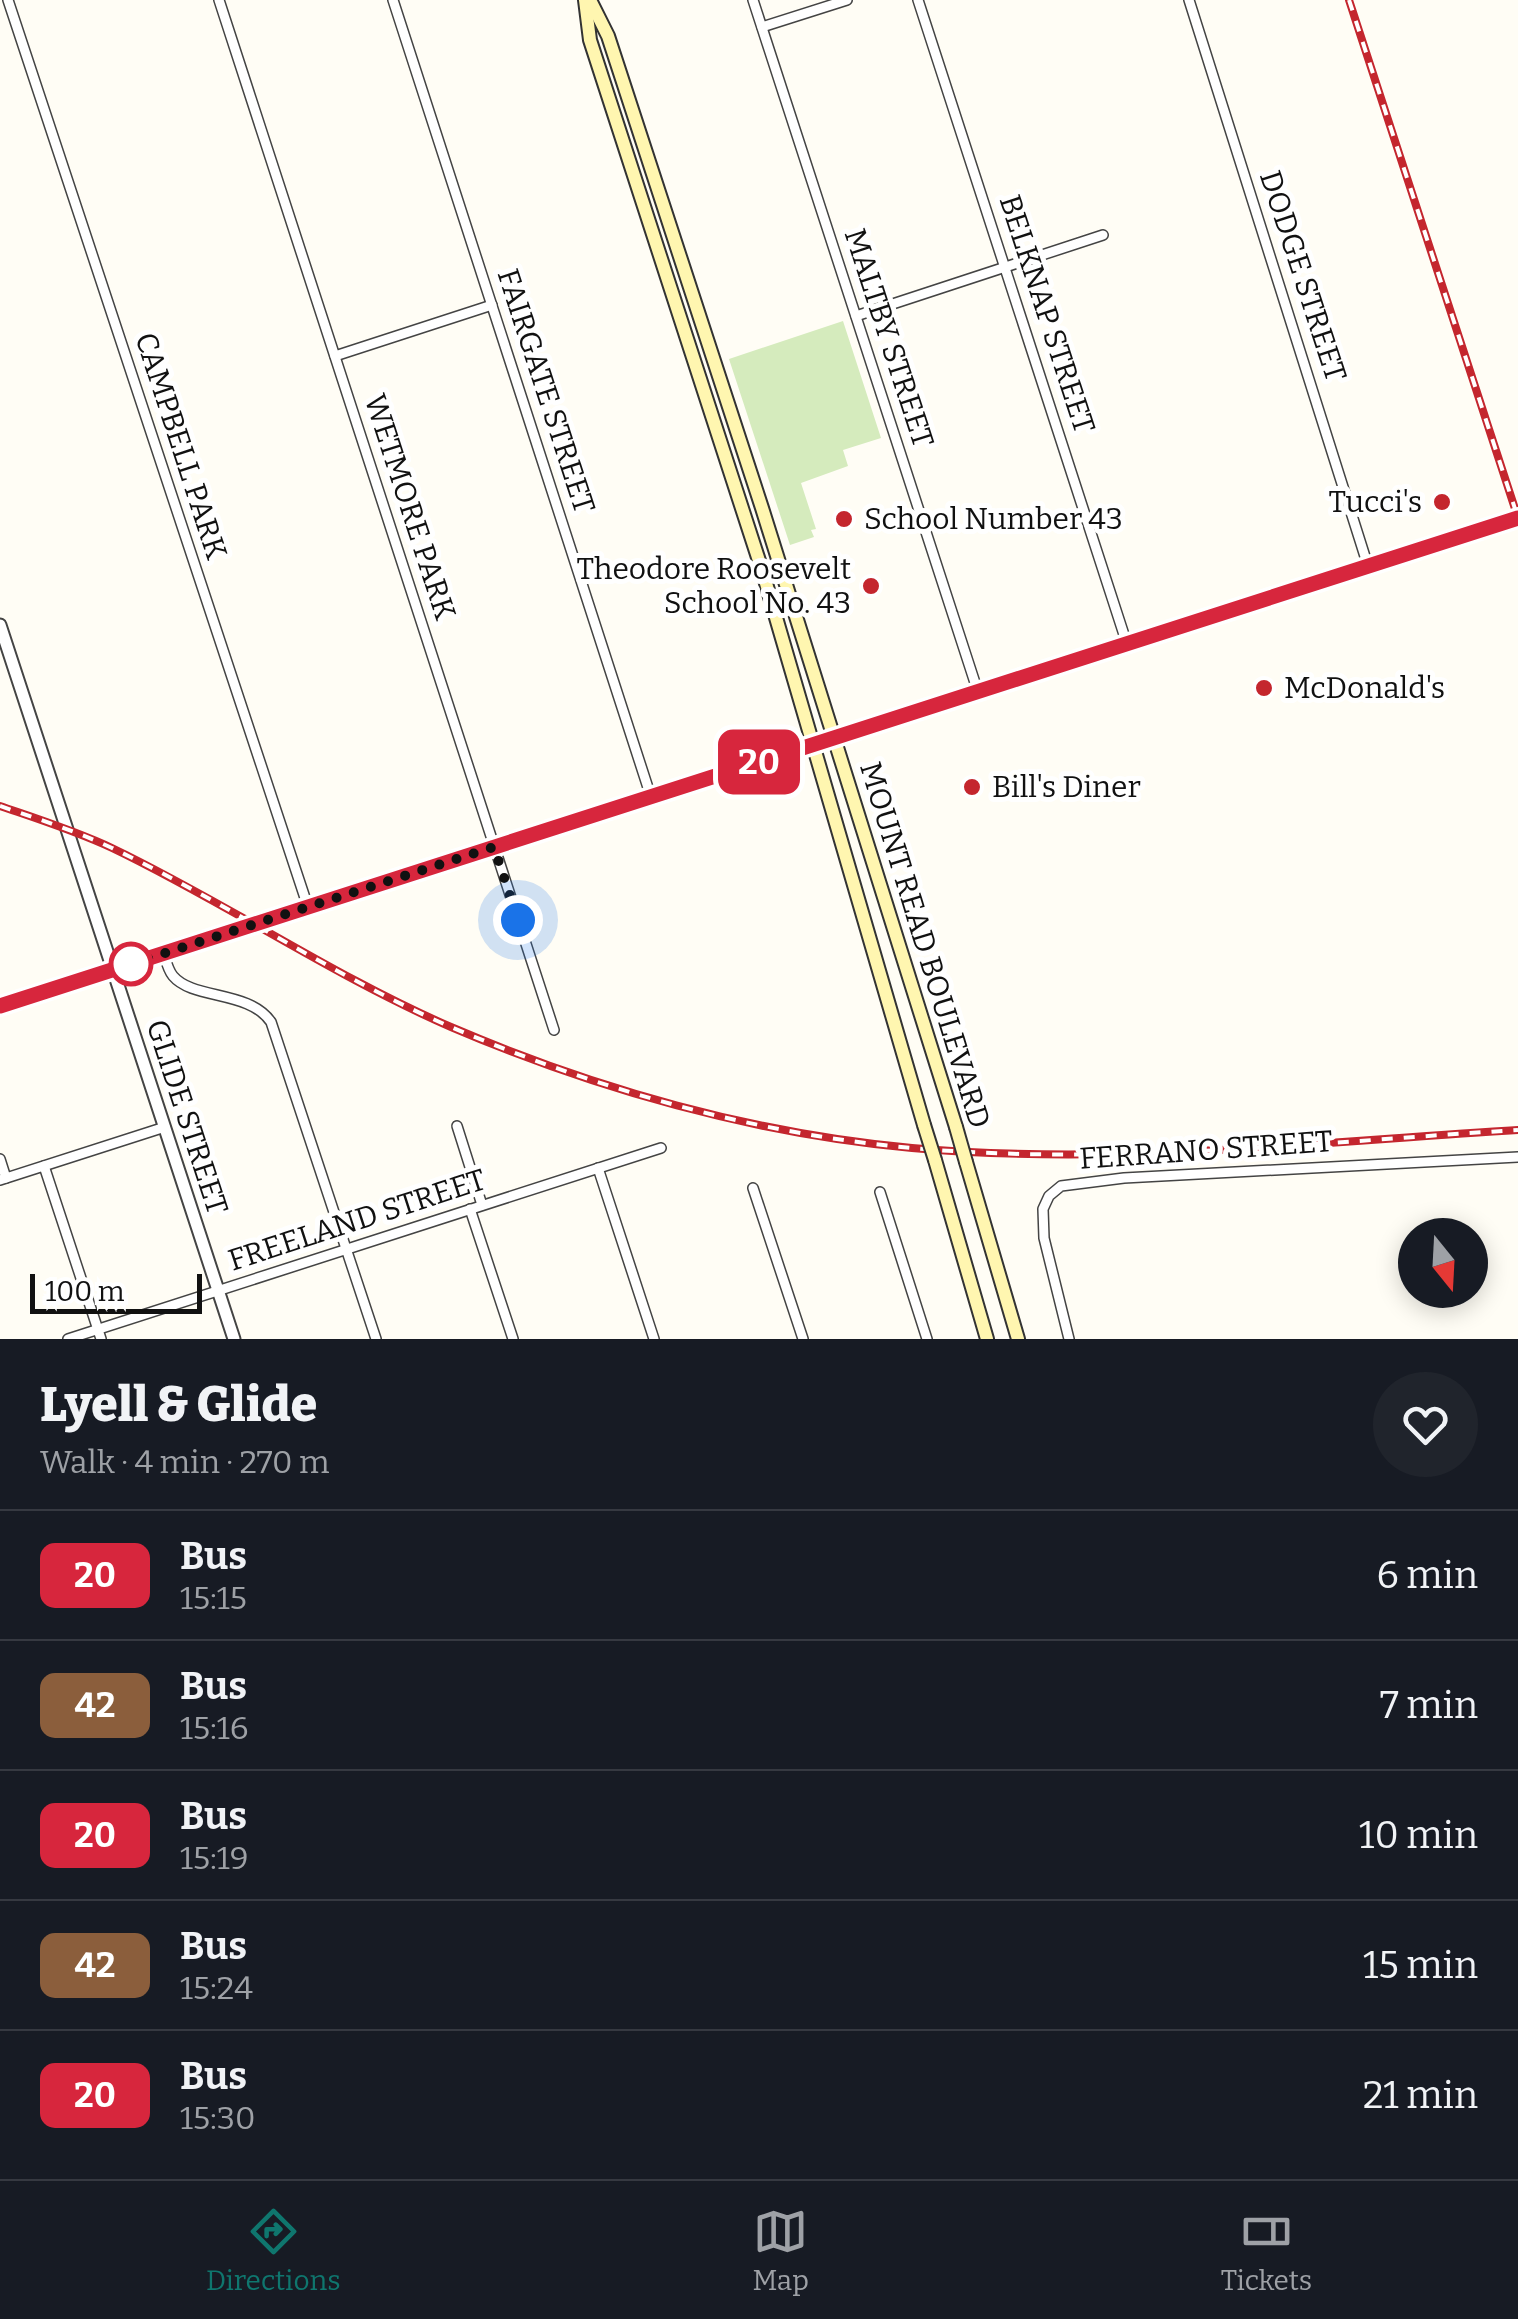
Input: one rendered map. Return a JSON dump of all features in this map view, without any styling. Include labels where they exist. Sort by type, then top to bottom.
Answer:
[{"type":"main road","name":"MOUNT READ BOULEVARD","points":[[587,0],[602,20],[614,54],[834,738],[1018,1339]]},
{"type":"main road","name":"MOUNT READ BOULEVARD","points":[[587,0],[590,40],[763,573],[987,1339]]},
{"type":"main road","points":[[0,1006],[1518,518]]},
{"type":"street","name":"CAMPBELL PARK","points":[[8,0],[308,907]]},
{"type":"street","name":"WETMORE PARK","points":[[219,0],[554,1030]]},
{"type":"street","name":"FAIRGATE STREET","points":[[393,0],[651,797]]},
{"type":"street","name":"MALTBY STREET","points":[[753,0],[978,692]]},
{"type":"street","points":[[762,27],[847,0]]},
{"type":"street","name":"BELKNAP STREET","points":[[918,0],[1127,644]]},
{"type":"street","name":"DODGE STREET","points":[[1189,0],[1368,566]]},
{"type":"street","points":[[856,316],[1102,235]]},
{"type":"street","points":[[334,356],[492,305]]},
{"type":"street","name":"GLIDE STREET","points":[[0,625],[234,1339]]},
{"type":"street","points":[[164,954],[176,979],[252,1006],[271,1022],[376,1339]]},
{"type":"street","points":[[458,1126],[482,1206]]},
{"type":"street","points":[[0,1159],[3,1179],[164,1127]]},
{"type":"street","name":"FREELAND STREET","points":[[68,1339],[100,1334],[218,1290],[661,1148]]},
{"type":"street","name":"FERRANO STREET","points":[[1069,1339],[1042,1223],[1049,1196],[1061,1186],[1124,1178],[1518,1157]]},
{"type":"street","points":[[44,1166],[100,1334]]},
{"type":"street","points":[[598,1168],[654,1339]]},
{"type":"street","points":[[753,1188],[803,1339]]},
{"type":"street","points":[[880,1192],[928,1339]]},
{"type":"street","points":[[470,1209],[514,1339]]},
{"type":"green space","points":[[843,321],[881,438],[843,450],[848,466],[801,483],[816,529],[811,530],[814,537],[790,545],[729,359]]},
{"type":"railway","points":[[1349,0],[1518,518]]},
{"type":"railway","points":[[0,806],[112,848],[364,985],[451,1027],[619,1089],[735,1120],[912,1148],[1063,1154],[1215,1150],[1518,1130]]},
{"type":"bus line","name":"20","points":[[0,1006],[1518,518]]},
{"type":"place","name":"Tucci's","points":[[1442,502]]},
{"type":"place","name":"School Number 43","points":[[844,519]]},
{"type":"place","name":"Theodore Roosevelt School No. 43","points":[[871,586]]},
{"type":"place","name":"McDonald's","points":[[1264,688]]},
{"type":"place","name":"Bill's Diner","points":[[972,787]]},
{"type":"route","points":[[131,964],[494,847],[518,920]]}]
